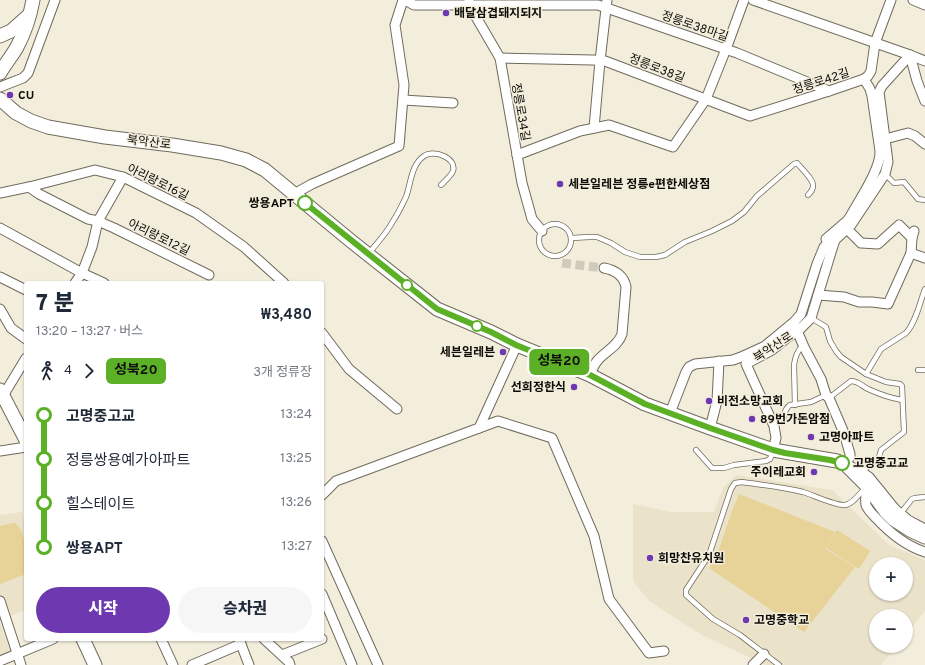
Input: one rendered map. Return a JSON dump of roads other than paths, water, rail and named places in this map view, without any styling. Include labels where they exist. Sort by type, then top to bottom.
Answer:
[{"type":"street","points":[[0,73],[16,48],[27,25],[33,0]]},
{"type":"street","points":[[0,87],[23,78],[28,73],[55,0]]},
{"type":"street","points":[[294,194],[312,184],[399,146],[404,86],[395,25],[404,0]]},
{"type":"street","name":"정릉로38마길","points":[[404,0],[414,5],[469,3],[606,4],[726,49],[829,91]]},
{"type":"street","points":[[517,155],[580,131],[609,125],[673,147],[706,99],[744,0]]},
{"type":"street","points":[[753,0],[925,61]]},
{"type":"street","name":"정릉로42길","points":[[706,99],[750,116],[864,79],[871,71],[875,43],[892,0]]},
{"type":"street","points":[[913,0],[925,5]]},
{"type":"street","name":"정릉로34길","points":[[469,3],[500,58],[522,183],[532,219],[542,231]]},
{"type":"street","points":[[594,128],[606,4]]},
{"type":"street","points":[[0,36],[11,31],[31,13]]},
{"type":"street","points":[[910,55],[917,81],[925,101]]},
{"type":"street","points":[[845,464],[850,457],[850,452],[844,433],[817,372],[803,345],[796,326],[824,248],[828,243],[851,225],[885,174],[888,162],[879,94],[882,86],[910,55]]},
{"type":"street","name":"정릉로38길","points":[[500,58],[605,61],[706,99]]},
{"type":"street","points":[[817,264],[822,242],[849,219],[876,171],[880,156],[872,96],[864,79]]},
{"type":"street","name":"북악산로","points":[[0,99],[16,113],[31,121],[48,127],[105,137],[222,153],[246,160],[265,170],[437,309],[491,332],[516,345],[590,375],[645,404],[773,450],[837,461],[845,464]]},
{"type":"street","points":[[403,100],[453,103]]},
{"type":"street","points":[[885,139],[908,133],[915,136],[925,144]]},
{"type":"street","name":"아리랑로16길","points":[[0,192],[29,187],[95,170],[123,177],[196,213],[244,248],[282,281]]},
{"type":"street","points":[[76,281],[82,273],[92,247],[98,221],[123,177]]},
{"type":"street","name":"아리랑로12길","points":[[29,187],[39,194],[88,219],[98,221],[209,275]]},
{"type":"street","points":[[818,294],[844,297],[858,302],[888,304],[911,253],[913,234],[899,225],[878,244],[860,243],[847,229]]},
{"type":"street","points":[[0,228],[82,273],[100,281]]},
{"type":"street","points":[[670,413],[687,369],[691,366],[695,364],[736,360],[762,348],[796,326],[812,318],[832,249],[838,236]]},
{"type":"street","points":[[911,253],[925,258]]},
{"type":"street","points":[[590,375],[597,361],[617,344],[622,334],[626,287],[625,282],[613,270],[604,268]]},
{"type":"street","points":[[0,277],[24,289]]},
{"type":"street","points":[[0,309],[11,328],[24,338]]},
{"type":"street","name":"북악산로","points":[[773,450],[776,438],[772,423],[746,364],[772,350],[788,337],[796,326]]},
{"type":"street","points":[[324,336],[349,369],[397,410]]},
{"type":"street","points":[[479,428],[516,345]]},
{"type":"street","points":[[24,361],[2,393],[24,436]]},
{"type":"street","points":[[710,428],[717,401],[719,361]]},
{"type":"street","points":[[324,493],[336,481],[498,421],[552,438],[594,536],[609,599],[649,653],[664,651]]},
{"type":"street","points":[[0,452],[24,447]]},
{"type":"street","points":[[845,464],[862,472],[872,480],[891,505],[900,514],[925,530]]},
{"type":"street","points":[[845,464],[870,490],[893,519],[910,530],[925,537]]},
{"type":"street","points":[[870,490],[866,503],[869,510],[884,527],[912,546],[925,552]]},
{"type":"street","points":[[324,545],[378,665]]},
{"type":"street","points":[[324,599],[352,665]]},
{"type":"street","points":[[0,601],[21,665]]},
{"type":"street","points":[[324,638],[338,632]]},
{"type":"street","points":[[0,661],[48,641]]},
{"type":"street","points":[[84,641],[95,665]]},
{"type":"street","points":[[162,641],[173,665]]},
{"type":"street","points":[[192,665],[240,641],[249,665]]},
{"type":"street","points":[[266,641],[289,662],[290,665]]},
{"type":"street","points":[[282,655],[317,641]]},
{"type":"street","points":[[753,665],[764,654]]},
{"type":"lane","points":[[368,254],[393,223],[406,197],[413,172],[424,156],[438,153],[452,162],[454,166],[453,171],[441,185]]},
{"type":"lane","points":[[572,238],[589,236],[598,237],[611,242],[632,255],[640,257],[656,257],[665,255],[685,242],[732,221],[744,212],[757,196],[794,164],[797,163],[813,182],[814,187],[812,192],[808,195]]},
{"type":"lane","points":[[885,174],[894,183],[904,182],[918,199],[925,200]]},
{"type":"lane","points":[[553,224],[563,226],[570,233],[572,238],[570,249],[561,256],[556,257],[545,254],[539,244],[542,231],[553,224]]},
{"type":"lane","points":[[866,374],[881,349],[906,333],[909,329],[925,289]]},
{"type":"lane","points":[[812,318],[826,327],[830,341],[838,355],[866,374],[886,382],[901,385],[904,432],[881,450],[879,457],[862,472]]},
{"type":"lane","points":[[796,404],[794,365],[797,352],[803,345]]},
{"type":"lane","points":[[918,370],[925,370]]},
{"type":"lane","points":[[772,423],[783,419],[784,412],[790,405],[811,402],[828,396],[851,381],[856,381],[868,389],[886,396],[902,400]]},
{"type":"lane","points":[[696,450],[711,468],[722,468],[769,460],[773,450]]},
{"type":"lane","points":[[779,665],[740,636],[713,619],[686,595],[686,590],[709,555],[731,489],[735,483],[742,482],[800,492],[843,505],[852,502],[870,490]]},
{"type":"lane","points":[[900,514],[912,499],[925,497]]},
{"type":"tunnel","points":[[562,263],[604,268]]},
{"type":"place","name":"배달삼겹돼지되지","points":[[446,13]]},
{"type":"place","name":"CU","points":[[10,95]]},
{"type":"place","name":"세븐일레븐 정릉e편한세상점","points":[[560,184]]},
{"type":"place","name":"쌍용APT","points":[[305,203]]},
{"type":"place","name":"세븐일레븐","points":[[503,352]]},
{"type":"place","name":"선희정한식","points":[[574,387]]},
{"type":"place","name":"비전소망교회","points":[[709,401]]},
{"type":"place","name":"89번가돈암점","points":[[752,419]]},
{"type":"place","name":"고명아파트","points":[[811,437]]},
{"type":"place","name":"고명중고교","points":[[842,463]]},
{"type":"place","name":"주이레교회","points":[[814,472]]},
{"type":"place","name":"희망찬유치원","points":[[650,558]]},
{"type":"place","name":"고명중학교","points":[[746,620]]}]
